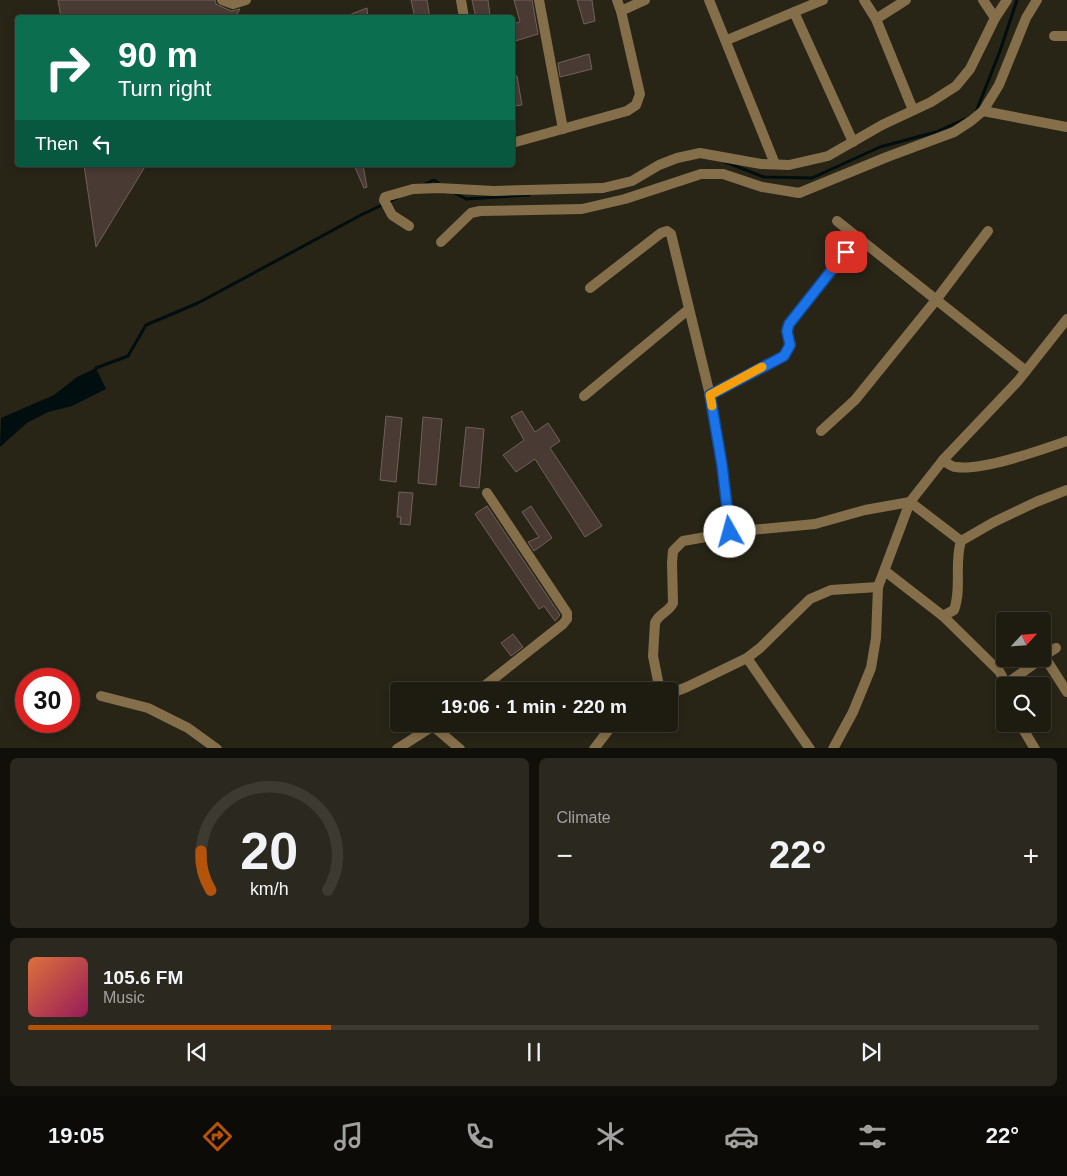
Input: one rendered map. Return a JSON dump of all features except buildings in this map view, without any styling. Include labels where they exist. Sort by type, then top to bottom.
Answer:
[{"type":"street","points":[[222,0],[232,4],[246,0]]},
{"type":"street","points":[[461,0],[464,15]]},
{"type":"street","points":[[539,0],[563,128]]},
{"type":"street","points":[[515,142],[628,111],[636,105],[640,94],[617,0]]},
{"type":"street","points":[[621,11],[646,0]]},
{"type":"street","points":[[710,0],[775,164]]},
{"type":"street","points":[[727,40],[823,0]]},
{"type":"street","points":[[864,0],[876,19],[914,110]]},
{"type":"street","points":[[876,19],[906,0]]},
{"type":"street","points":[[983,0],[995,18]]},
{"type":"street","points":[[408,226],[392,216],[384,200],[385,197],[413,189],[438,188],[494,191],[603,188],[632,181],[668,162],[700,153],[761,164],[789,165],[828,156],[882,125],[931,102],[956,86],[970,69],[995,18],[1007,0]]},
{"type":"street","points":[[441,242],[471,213],[480,211],[582,208],[625,200],[701,174],[723,174],[762,186],[799,193],[954,132],[983,111],[999,85],[1026,18],[1037,0]]},
{"type":"street","points":[[794,12],[853,142]]},
{"type":"street","points":[[1054,36],[1067,36]]},
{"type":"street","points":[[983,111],[1067,127]]},
{"type":"street","points":[[837,221],[1026,371]]},
{"type":"street","points":[[590,288],[661,233],[667,231],[671,234],[710,395],[722,465],[730,532]]},
{"type":"street","points":[[821,431],[855,400],[936,300],[988,231]]},
{"type":"street","points":[[710,395],[784,356],[790,345],[787,331],[789,324],[858,238]]},
{"type":"street","points":[[584,396],[690,309]]},
{"type":"street","points":[[833,748],[853,712],[871,668],[876,638],[878,587],[910,502],[943,460],[1026,371],[1067,319]]},
{"type":"street","points":[[943,460],[954,467],[966,467],[1038,451],[1067,441]]},
{"type":"street","points":[[943,616],[954,610],[957,602],[958,552],[962,541],[1036,502],[1067,490]]},
{"type":"street","points":[[487,493],[567,613],[567,619],[563,624],[489,682]]},
{"type":"street","points":[[658,682],[653,656],[655,623],[656,619],[671,607],[673,603],[673,551],[683,541],[730,532],[815,524],[865,510],[910,502],[962,541]]},
{"type":"street","points":[[885,570],[943,616],[999,671],[1002,677]]},
{"type":"street","points":[[678,690],[747,658],[760,648],[810,599],[831,590],[878,587]]},
{"type":"street","points":[[1051,651],[1056,648]]},
{"type":"street","points":[[747,658],[810,748]]},
{"type":"street","points":[[1015,677],[1028,668]]},
{"type":"street","points":[[1051,668],[1067,692]]},
{"type":"street","points":[[101,696],[148,708],[188,728],[217,748]]},
{"type":"street","points":[[397,748],[423,732]]},
{"type":"street","points":[[443,732],[460,748]]},
{"type":"street","points":[[594,748],[607,732]]},
{"type":"street","points":[[1025,732],[1035,748]]},
{"type":"shaded area","points":[[96,368],[106,389],[72,406],[48,412],[27,423],[0,447],[1,418],[54,395],[77,377]]},
{"type":"waterway","points":[[976,112],[1000,51],[1017,0]]},
{"type":"waterway","points":[[725,162],[764,177],[812,178],[880,147],[936,132],[965,119]]},
{"type":"waterway","points":[[425,184],[434,180],[441,185]]},
{"type":"waterway","points":[[455,193],[466,199],[529,195]]},
{"type":"waterway","points":[[96,368],[128,356],[146,325],[198,303],[361,215],[397,198]]},
{"type":"slow traffic","points":[[712,406],[710,395],[762,367]]},
{"type":"route","points":[[730,532],[727,496],[710,395],[784,356],[789,350],[790,345],[787,331],[789,324],[846,252]]}]
